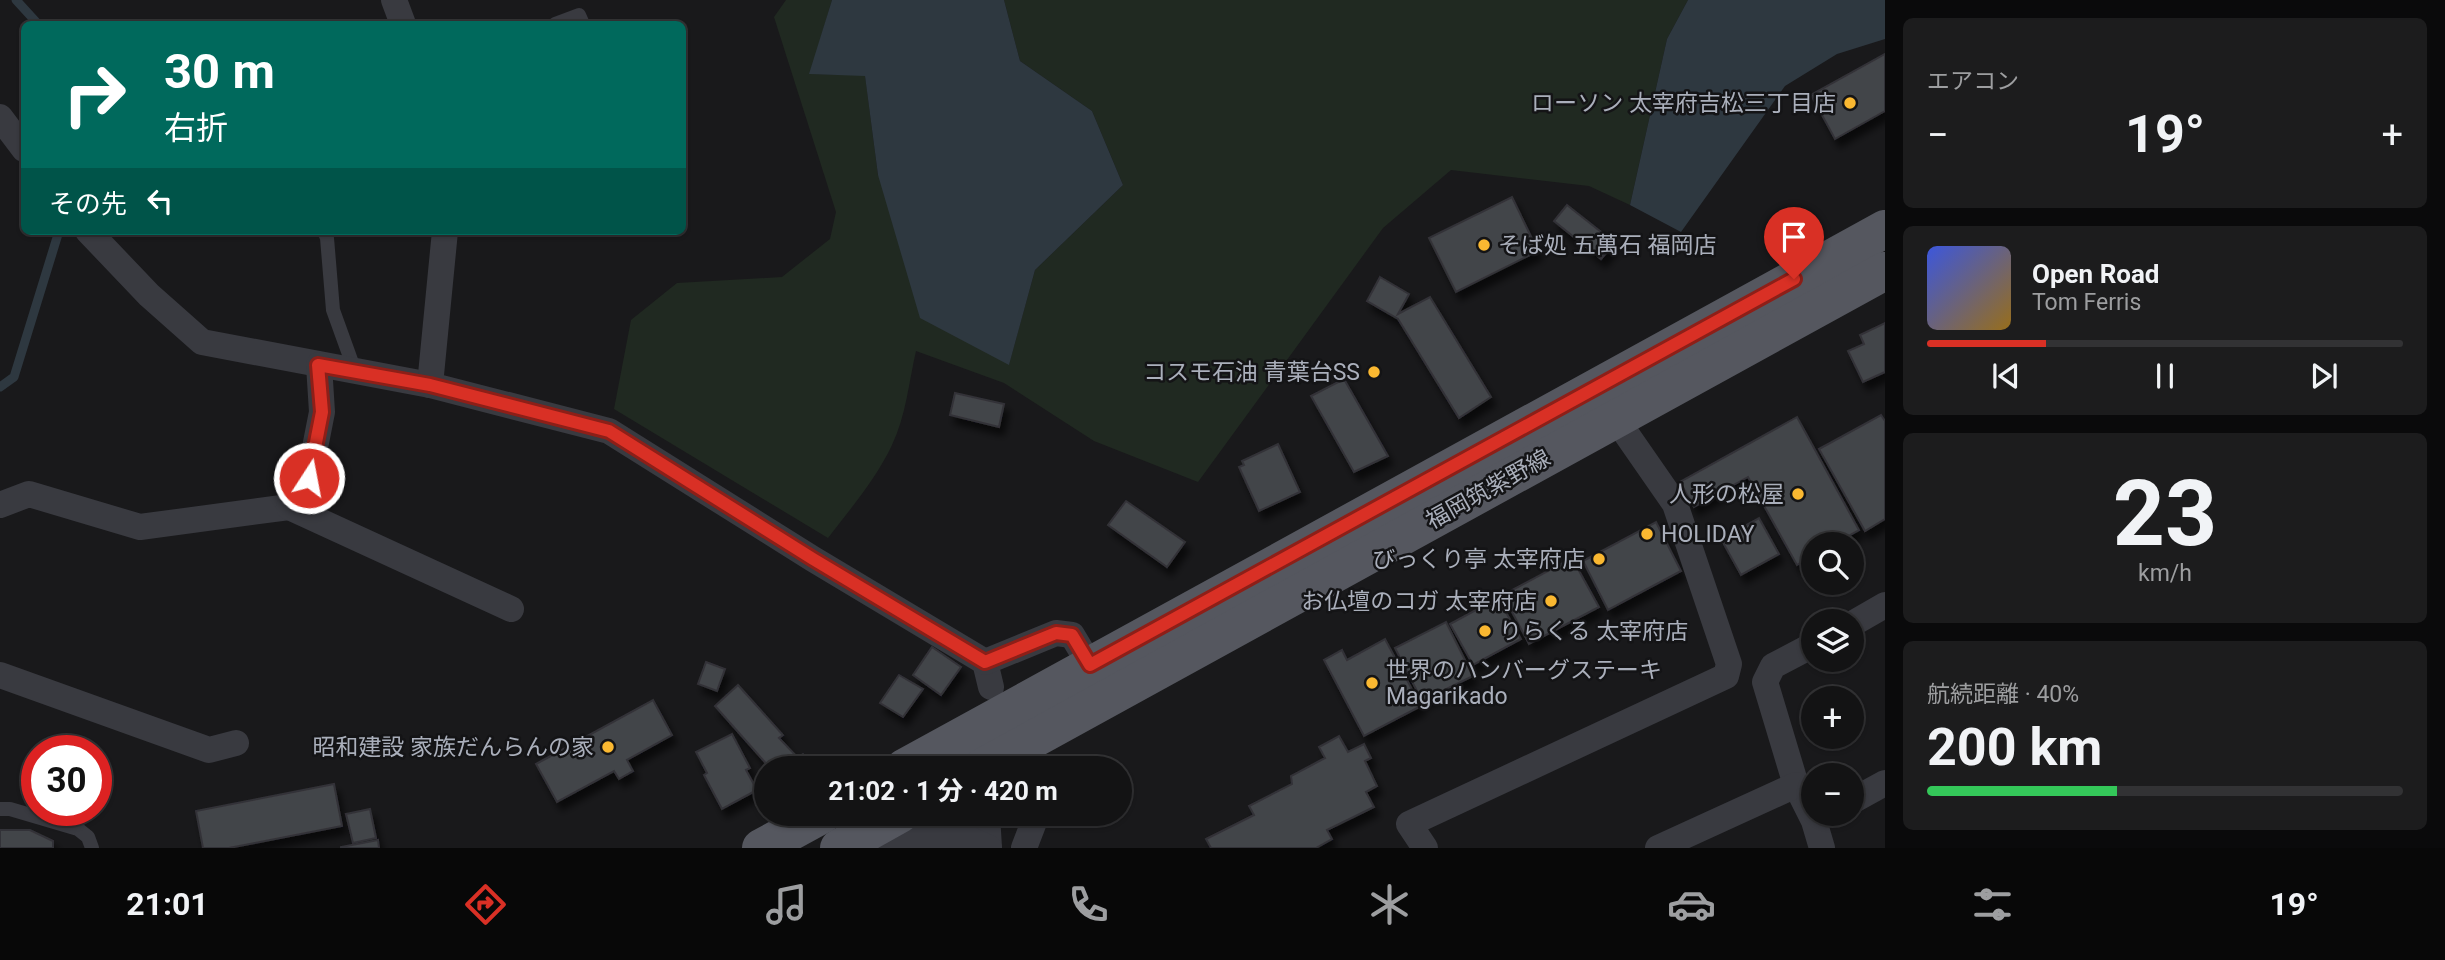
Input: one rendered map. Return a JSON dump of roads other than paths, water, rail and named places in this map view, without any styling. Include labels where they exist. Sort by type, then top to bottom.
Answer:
[{"type":"main road","name":"福岡筑紫野線","points":[[926,756],[1885,229]]},
{"type":"main road","name":"福岡筑紫野線","points":[[1005,756],[1885,271]]},
{"type":"main road","points":[[761,848],[800,826]]},
{"type":"main road","points":[[850,842],[879,826]]},
{"type":"street","points":[[394,0],[402,21]]},
{"type":"street","points":[[0,117],[21,145]]},
{"type":"street","points":[[91,235],[149,295],[202,342],[430,385],[609,431],[813,559],[988,675],[1056,633],[1072,635],[1090,665]]},
{"type":"street","points":[[430,385],[445,235]]},
{"type":"street","points":[[289,507],[309,478],[322,412],[318,365]]},
{"type":"street","points":[[1425,848],[1409,824],[1726,676],[1729,664],[1675,504],[1616,419]]},
{"type":"street","points":[[0,505],[29,494],[140,527],[289,507],[511,609]]},
{"type":"street","points":[[1864,617],[1885,605]]},
{"type":"street","points":[[1801,651],[1773,666],[1765,682],[1796,785],[1801,792]]},
{"type":"street","points":[[0,675],[209,750],[236,743]]},
{"type":"street","points":[[1864,794],[1885,783]]},
{"type":"street","points":[[1658,848],[1796,785]]},
{"type":"street","points":[[850,842],[965,837],[989,848],[988,826]]},
{"type":"street","points":[[1024,848],[1032,826]]},
{"type":"street","points":[[1821,826],[1822,848]]},
{"type":"lane","points":[[563,21],[579,15],[582,21]]},
{"type":"lane","points":[[326,235],[333,310],[355,371]]},
{"type":"lane","points":[[0,809],[10,809],[78,829],[88,837],[92,848]]},
{"type":"waterway","points":[[16,0],[35,21]]},
{"type":"waterway","points":[[0,387],[14,377],[58,235]]},
{"type":"place","name":"ローソン 太宰府吉松三丁目店","points":[[1850,103]]},
{"type":"place","name":"そば処 五萬石 福岡店","points":[[1484,245]]},
{"type":"place","name":"コスモ石油 青葉台SS","points":[[1374,372]]},
{"type":"place","name":"人形の松屋","points":[[1798,494]]},
{"type":"place","name":"HOLIDAY","points":[[1647,534]]},
{"type":"place","name":"びっくり亭 太宰府店","points":[[1599,559]]},
{"type":"place","name":"お仏壇のコガ 太宰府店","points":[[1551,601]]},
{"type":"place","name":"りらくる 太宰府店","points":[[1485,631]]},
{"type":"place","name":"世界のハンバーグステーキ Magarikado","points":[[1372,683]]},
{"type":"place","name":"昭和建設 家族だんらんの家","points":[[608,747]]}]
